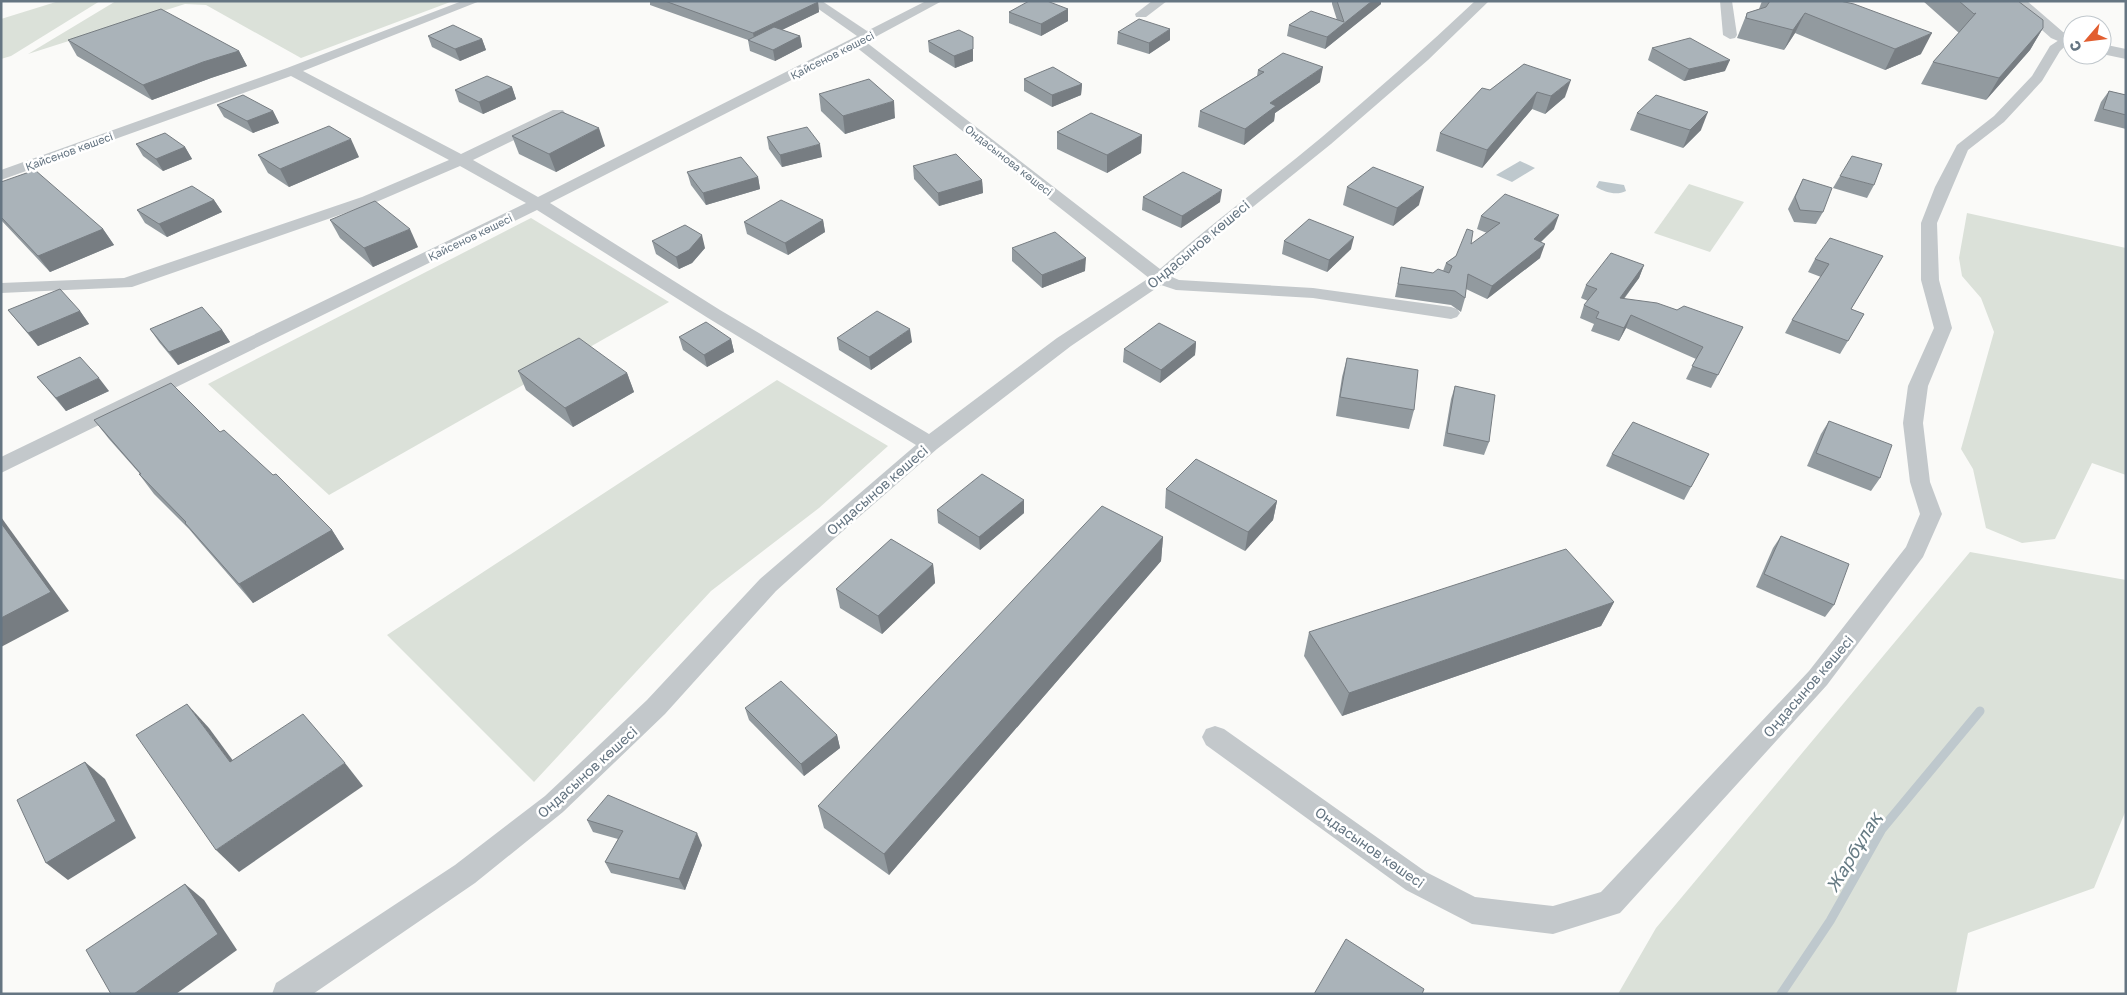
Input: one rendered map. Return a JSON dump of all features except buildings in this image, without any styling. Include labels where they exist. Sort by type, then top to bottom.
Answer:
[{"type":"street","name":"Қайсенов көшесі","points":[[1,175],[292,71],[474,1]]},
{"type":"street","name":"Ондасынова көшесі","points":[[813,1],[1160,278]]},
{"type":"street","name":"Қайсенов көшесі","points":[[1,466],[538,203],[936,1]]},
{"type":"street","points":[[1141,14],[1161,1]]},
{"type":"street","name":"Ондасынов көшесі","points":[[287,994],[466,874],[554,804],[656,707],[768,585],[930,444],[1064,342],[1160,278],[1217,227],[1326,141],[1423,57],[1482,1]]},
{"type":"street","points":[[1726,1],[1730,35]]},
{"type":"street","name":"Оңдасынов көшесі","points":[[2017,1],[2062,36]]},
{"type":"street","name":"Оңдасынов көшесі","points":[[1215,737],[1416,881],[1472,910],[1553,920],[1610,903],[1818,678],[1915,551],[1931,514],[1920,482],[1913,423],[1918,386],[1943,328],[1930,280],[1930,223],[1942,187],[1962,148],[1999,119],[2037,78],[2056,49],[2062,45]]},
{"type":"street","points":[[2112,51],[2126,54]]},
{"type":"street","points":[[292,71],[538,203],[714,314],[930,444]]},
{"type":"street","points":[[1,288],[126,283],[368,200],[461,160],[558,113]]},
{"type":"street","points":[[1160,278],[1176,285],[1313,293],[1451,314]]},
{"type":"shaded area","points":[[59,1],[100,1],[11,56],[1,59],[1,19]]},
{"type":"shaded area","points":[[116,1],[453,1],[301,58],[206,5],[185,4],[28,54]]},
{"type":"shaded area","points":[[1520,161],[1535,168],[1512,182],[1496,175]]},
{"type":"shaded area","points":[[1599,181],[1624,185],[1626,191],[1611,193],[1596,187]]},
{"type":"shaded area","points":[[1689,184],[1744,202],[1710,252],[1654,233]]},
{"type":"shaded area","points":[[1967,213],[2126,248],[2126,475],[2092,463],[2055,539],[2022,543],[1986,528],[1973,469],[1961,449],[1994,332],[1981,298],[1962,276],[1959,258]]},
{"type":"shaded area","points":[[531,218],[669,302],[329,495],[208,384]]},
{"type":"shaded area","points":[[777,380],[888,446],[819,508],[711,591],[534,782],[387,635]]},
{"type":"shaded area","points":[[1970,552],[2126,580],[2126,810],[2094,888],[1968,933],[1956,994],[1618,994],[1656,928]]},
{"type":"waterway","name":"Жарбұлақ","points":[[1781,994],[1830,921],[1882,829],[1980,711]]}]
